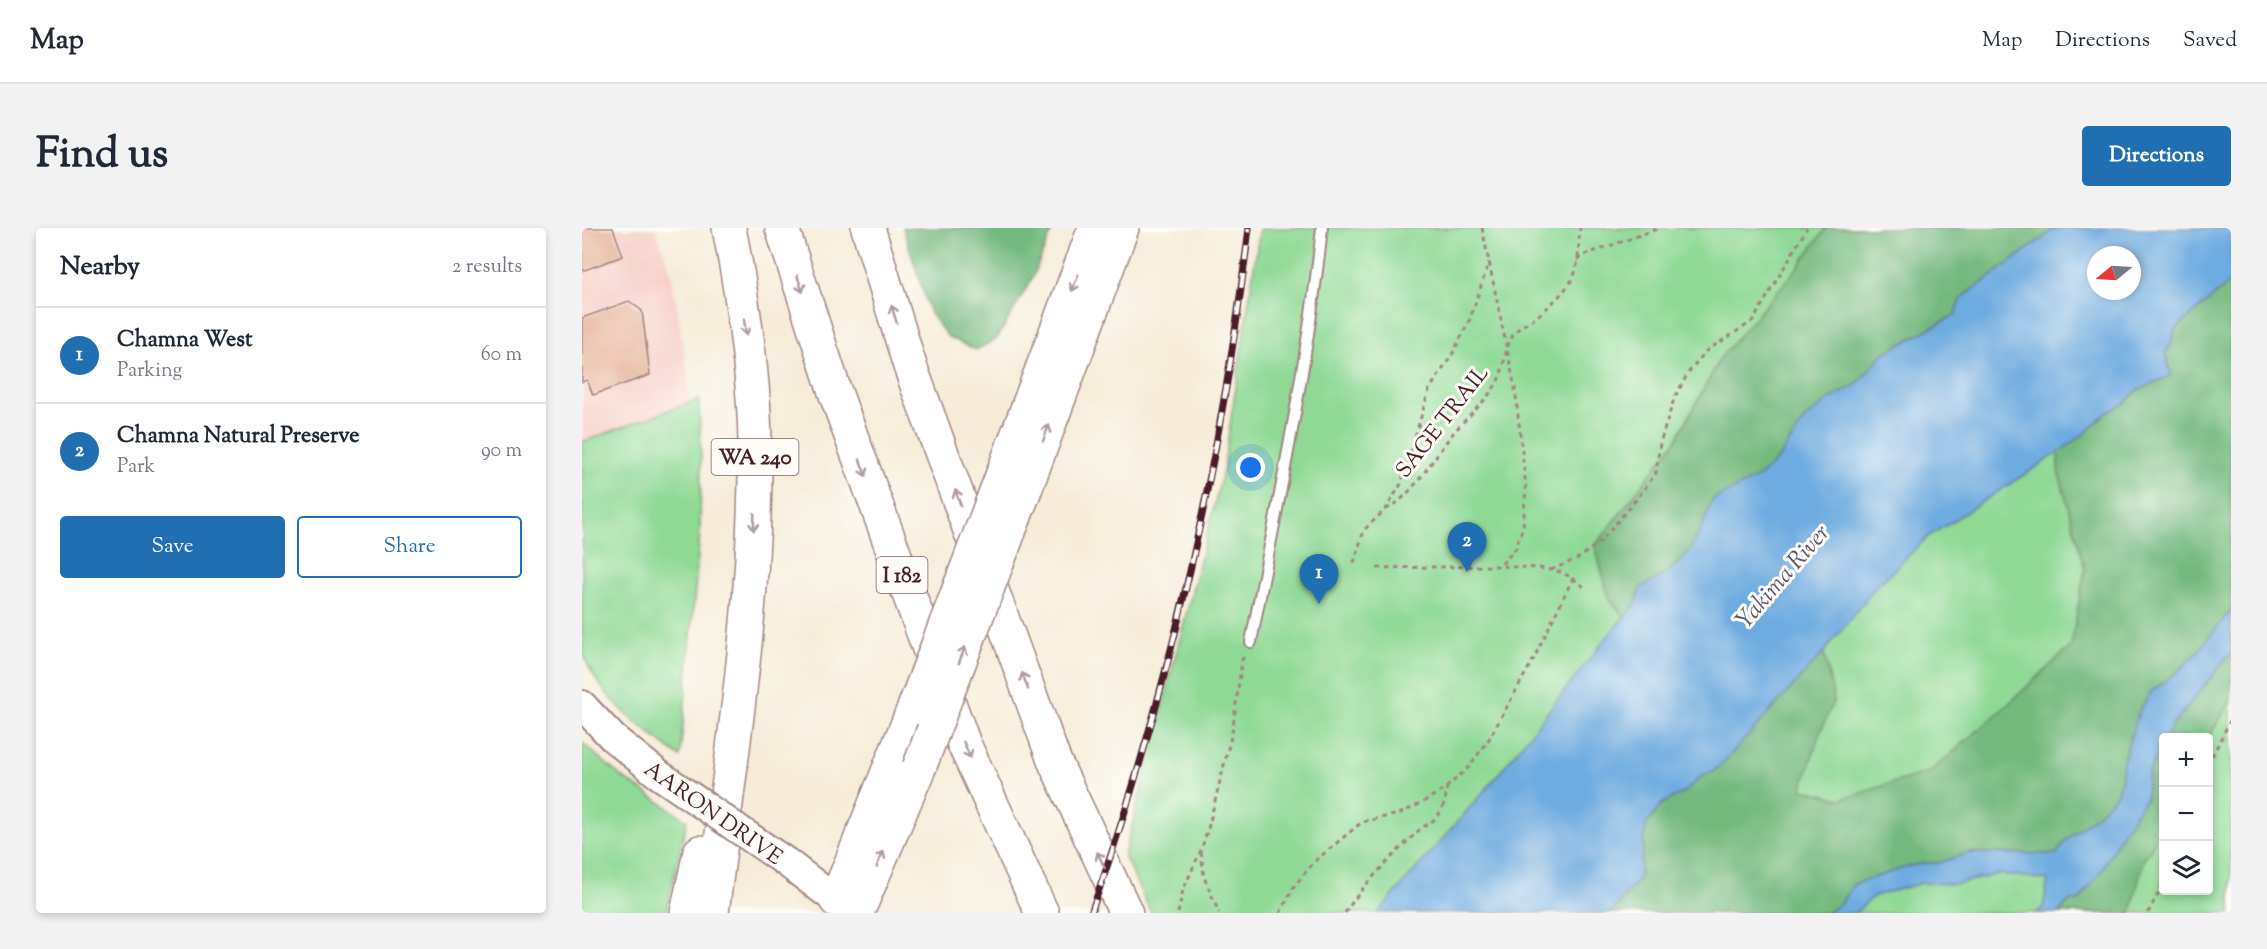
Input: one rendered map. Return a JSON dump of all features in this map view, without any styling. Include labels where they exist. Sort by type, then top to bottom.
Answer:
[{"type":"highway","name":"WA 240","points":[[712,913],[752,569],[755,442],[751,379],[746,327],[729,228]]},
{"type":"highway","name":"I 182","points":[[783,228],[835,392],[964,744],[1042,913]]},
{"type":"highway","points":[[868,228],[910,366],[1054,760],[1126,913]]},
{"type":"highway","points":[[1016,478],[1095,228]]},
{"type":"highway","points":[[849,909],[1016,478],[1122,228]]},
{"type":"highway","points":[[687,913],[740,687]]},
{"type":"main road","name":"AARON DRIVE","points":[[582,705],[613,738],[658,774],[786,862],[849,909]]},
{"type":"lane","points":[[1251,642],[1291,443],[1310,324],[1322,228]]},
{"type":"path","points":[[1482,228],[1490,260],[1497,306],[1508,348],[1526,487],[1523,526],[1516,548],[1500,566]]},
{"type":"path","name":"SAGE TRAIL","points":[[1386,509],[1393,507],[1415,484],[1453,433],[1495,387],[1516,332],[1537,316],[1572,278],[1577,260],[1580,228]]},
{"type":"path","points":[[1577,260],[1584,255],[1660,228]]},
{"type":"path","points":[[1551,570],[1579,558],[1600,542],[1639,496],[1656,473],[1660,443],[1674,399],[1688,373],[1706,351],[1753,321],[1807,228]]},
{"type":"path","points":[[1354,563],[1364,530],[1386,509],[1401,484],[1428,390],[1452,355],[1470,318],[1490,260]]},
{"type":"path","points":[[1377,568],[1500,566],[1551,570],[1573,578],[1584,587]]},
{"type":"path","points":[[1280,913],[1295,885],[1315,861],[1362,822],[1399,814],[1422,803],[1447,787],[1469,767],[1489,739],[1533,660],[1573,578]]},
{"type":"path","points":[[1178,913],[1183,890],[1201,850],[1234,724],[1242,660],[1251,642]]},
{"type":"path","points":[[2213,754],[2231,719]]},
{"type":"path","points":[[1345,913],[1388,861],[1437,817],[1446,799],[1447,787]]},
{"type":"path","points":[[1201,850],[1204,877],[1219,913]]},
{"type":"path","points":[[2148,913],[2159,890]]},
{"type":"shaded area","points":[[582,228],[655,228],[672,276],[690,402],[582,442]]},
{"type":"green space","points":[[903,228],[1053,228],[1033,277],[997,339],[976,350],[948,337],[930,314]]},
{"type":"green space","points":[[1260,228],[2056,228],[2029,249],[1635,605],[1493,781],[1378,913],[1151,913],[1124,856],[1223,471]]},
{"type":"green space","points":[[1826,228],[2056,228],[1962,298],[1955,315],[1884,353],[1857,384],[1829,400],[1805,419],[1779,458],[1759,477],[1712,500],[1695,542],[1687,553],[1669,572],[1641,587],[1635,605],[1624,617],[1609,598],[1595,546],[1675,442],[1721,357],[1798,267]]},
{"type":"green space","points":[[2231,255],[2231,913],[1569,913],[1913,516]]},
{"type":"green space","points":[[2231,281],[2231,610],[2196,654],[2152,691],[2139,711],[2123,761],[2122,779],[2116,795],[2100,812],[2065,841],[2057,854],[1969,853],[1938,863],[1924,863],[1854,884],[1841,903],[1827,913],[1611,913],[1639,879],[1645,825],[1663,803],[1686,791],[1701,777],[1714,771],[1824,652],[1834,700],[1818,738],[1802,789],[1841,799],[1931,771],[2071,646],[2085,569],[2058,470],[2058,453],[2106,413],[2125,403],[2136,391],[2171,375],[2165,353],[2172,342],[2175,330]]},
{"type":"green space","points":[[699,399],[700,533],[680,757],[610,698],[589,668],[582,651],[582,442]]},
{"type":"green space","points":[[2231,652],[2231,701],[2211,733],[2169,733]]},
{"type":"green space","points":[[582,743],[623,778],[687,820],[666,913],[582,913]]},
{"type":"green space","points":[[2159,753],[2159,835],[2143,861],[2131,913],[2058,913],[2102,870],[2119,838],[2146,798],[2148,773]]},
{"type":"water","name":"Yakima River","points":[[2056,228],[2231,228],[2231,281],[2175,330],[2172,342],[2165,353],[2171,375],[2136,391],[2125,403],[2106,413],[2058,453],[1929,536],[1875,588],[1824,652],[1724,762],[1714,771],[1701,777],[1686,791],[1663,803],[1646,825],[1639,879],[1611,913],[1378,913],[1493,781],[1635,605],[1641,587],[1669,572],[1679,563],[1695,542],[1712,500],[1759,477],[1779,458],[1805,419],[1829,400],[1857,384],[1884,353],[1955,315],[1962,298]]},
{"type":"water","points":[[2231,610],[2231,652],[2169,733],[2159,733],[2159,753],[2148,773],[2146,798],[2119,838],[2102,870],[2079,901],[2069,901],[2058,913],[2037,913],[2043,907],[2048,880],[2000,874],[1956,884],[1922,883],[1874,896],[1855,913],[1827,913],[1841,903],[1854,884],[1910,866],[1938,863],[1969,853],[2057,854],[2065,841],[2100,812],[2116,795],[2122,779],[2123,761],[2139,711],[2152,691],[2196,654]]},
{"type":"building","points":[[582,228],[613,228],[623,256],[582,271]]},
{"type":"building","points":[[629,301],[642,311],[650,375],[593,395],[587,380],[582,382],[582,318]]},
{"type":"railway","points":[[1091,913],[1145,745],[1189,575],[1224,402],[1249,228]]},
{"type":"place","name":"Chamna Natural Preserve","points":[[1467,572]]},
{"type":"place","name":"Chamna West","points":[[1319,604]]}]
